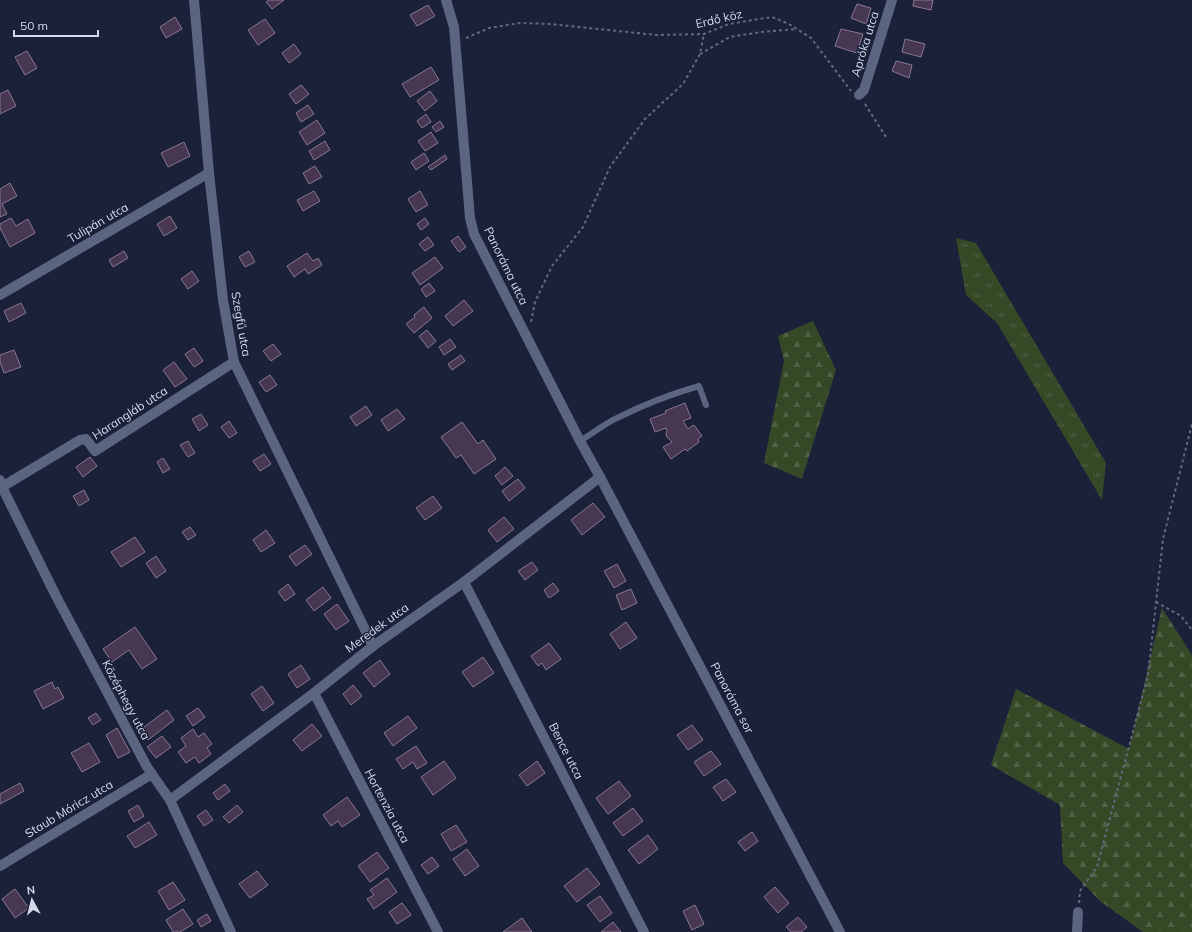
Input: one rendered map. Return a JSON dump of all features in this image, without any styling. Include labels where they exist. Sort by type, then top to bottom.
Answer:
[{"type":"street","name":"Szegfű utca","points":[[194,0],[209,173],[223,300],[234,362],[373,646]]},
{"type":"street","name":"Panoráma utca","points":[[446,0],[454,27],[456,43],[470,218],[474,234],[600,477]]},
{"type":"street","name":"Apróka utca","points":[[859,95],[864,90],[892,0]]},
{"type":"street","name":"Tulipán utca","points":[[0,295],[209,173]]},
{"type":"street","name":"Harangláb utca","points":[[1,484],[80,440],[86,439],[95,451],[234,362]]},
{"type":"street","name":"Meredek utca","points":[[170,800],[314,693],[373,646],[464,582],[600,477]]},
{"type":"street","name":"Panoráma sor","points":[[600,477],[840,932]]},
{"type":"street","name":"Középhegy utca","points":[[1,484],[56,596],[152,774],[170,800],[232,932]]},
{"type":"street","name":"Bence utca","points":[[464,582],[644,932]]},
{"type":"street","name":"Hortenzia utca","points":[[314,693],[438,932]]},
{"type":"street","name":"Staub Móricz utca","points":[[0,866],[152,774]]},
{"type":"street","points":[[1077,932],[1078,912]]},
{"type":"lane","points":[[580,441],[616,418],[648,404],[699,386],[706,405]]},
{"type":"path","name":"Erdő köz","points":[[456,43],[489,28],[520,23],[550,24],[656,35],[704,34],[729,24],[772,17],[789,24],[810,38],[851,91],[859,95],[886,137]]},
{"type":"path","points":[[700,54],[730,38],[761,32],[796,29]]},
{"type":"path","points":[[528,339],[535,302],[552,266],[583,227],[610,166],[645,119],[683,84],[700,54],[704,34]]},
{"type":"path","points":[[1078,912],[1080,891],[1097,867],[1148,675],[1163,539],[1192,424]]},
{"type":"path","points":[[1156,602],[1181,616],[1192,630]]},
{"type":"green space","points":[[956,238],[976,243],[1106,463],[1102,500],[997,323],[966,295]]},
{"type":"green space","points":[[813,321],[836,370],[802,479],[764,463],[784,361],[778,336]]},
{"type":"green space","points":[[1162,608],[1192,655],[1192,932],[1143,932],[1100,901],[1063,863],[1060,805],[991,765],[1016,689],[1129,749]]},
{"type":"building","points":[[269,0],[284,0],[272,9],[266,2]]},
{"type":"building","points":[[914,0],[933,0],[931,10],[913,6]]},
{"type":"building","points":[[857,4],[871,8],[866,24],[851,18]]},
{"type":"building","points":[[428,5],[435,16],[417,26],[410,15]]},
{"type":"building","points":[[175,17],[182,29],[166,38],[160,27]]},
{"type":"building","points":[[265,19],[275,33],[258,45],[248,30]]},
{"type":"building","points":[[841,29],[863,34],[857,53],[835,46]]},
{"type":"building","points":[[905,39],[925,44],[921,57],[902,52]]},
{"type":"building","points":[[294,44],[301,54],[289,63],[282,53]]},
{"type":"building","points":[[27,51],[37,68],[25,75],[15,57]]},
{"type":"building","points":[[896,61],[912,65],[909,78],[892,71]]},
{"type":"building","points":[[431,67],[439,80],[410,97],[402,84]]},
{"type":"building","points":[[301,85],[309,94],[296,104],[289,94]]},
{"type":"building","points":[[8,90],[16,106],[0,114],[0,94]]},
{"type":"building","points":[[430,91],[437,101],[425,111],[417,101]]},
{"type":"building","points":[[308,105],[314,114],[301,122],[296,113]]},
{"type":"building","points":[[426,114],[431,122],[422,128],[417,121]]},
{"type":"building","points":[[317,120],[325,133],[307,145],[299,132]]},
{"type":"building","points":[[440,121],[444,127],[436,132],[432,127]]},
{"type":"building","points":[[431,132],[438,143],[425,151],[418,141]]},
{"type":"building","points":[[325,141],[330,150],[314,160],[309,151]]},
{"type":"building","points":[[184,142],[190,156],[168,167],[161,153]]},
{"type":"building","points":[[424,153],[429,161],[416,170],[411,162]]},
{"type":"building","points":[[445,155],[447,159],[431,170],[428,167]]},
{"type":"building","points":[[315,166],[322,177],[309,184],[303,173]]},
{"type":"building","points":[[10,183],[17,196],[2,204],[7,214],[0,217],[0,189]]},
{"type":"building","points":[[314,191],[320,201],[303,211],[297,200]]},
{"type":"building","points":[[420,191],[428,205],[416,212],[408,199]]},
{"type":"building","points":[[170,216],[177,228],[164,236],[157,224]]},
{"type":"building","points":[[11,218],[16,226],[28,219],[35,233],[10,247],[0,228],[0,224]]},
{"type":"building","points":[[425,218],[429,224],[421,230],[417,224]]},
{"type":"building","points":[[458,236],[466,247],[459,252],[451,241]]},
{"type":"building","points":[[428,237],[434,245],[425,251],[419,244]]},
{"type":"building","points":[[124,251],[128,258],[113,267],[109,260]]},
{"type":"building","points":[[249,251],[255,262],[245,267],[239,257]]},
{"type":"building","points":[[307,253],[313,261],[318,258],[322,265],[308,274],[305,269],[294,277],[287,266]]},
{"type":"building","points":[[435,257],[443,268],[420,285],[412,273]]},
{"type":"building","points":[[192,271],[199,281],[188,289],[181,279]]},
{"type":"building","points":[[429,283],[435,291],[426,297],[421,289]]},
{"type":"building","points":[[464,300],[473,311],[453,326],[445,316]]},
{"type":"building","points":[[21,303],[26,313],[9,322],[4,311]]},
{"type":"building","points":[[424,307],[432,318],[414,333],[406,324]]},
{"type":"building","points":[[427,330],[436,341],[428,348],[419,336]]},
{"type":"building","points":[[450,339],[456,347],[444,355],[439,347]]},
{"type":"building","points":[[273,344],[281,354],[271,361],[263,351]]},
{"type":"building","points":[[194,348],[203,361],[194,367],[185,354]]},
{"type":"building","points":[[14,350],[21,367],[4,373],[0,362],[0,355]]},
{"type":"building","points":[[461,355],[465,361],[452,370],[448,364]]},
{"type":"building","points":[[174,362],[187,379],[175,387],[163,370]]},
{"type":"building","points":[[270,375],[277,385],[266,392],[259,382]]},
{"type":"building","points":[[685,403],[691,418],[683,421],[688,429],[694,425],[702,436],[698,439],[699,442],[687,451],[685,449],[671,459],[663,447],[672,442],[667,437],[666,428],[655,432],[650,419]]},
{"type":"building","points":[[366,406],[372,415],[356,426],[350,417]]},
{"type":"building","points":[[397,409],[405,419],[388,431],[381,420]]},
{"type":"building","points":[[201,414],[208,425],[199,431],[192,419]]},
{"type":"building","points":[[229,421],[237,433],[229,438],[221,427]]},
{"type":"building","points":[[462,422],[478,444],[483,440],[496,459],[474,474],[461,455],[456,458],[441,437]]},
{"type":"building","points":[[188,441],[195,453],[188,457],[180,445]]},
{"type":"building","points":[[264,454],[271,464],[260,471],[253,461]]},
{"type":"building","points":[[90,457],[97,466],[83,477],[76,467]]},
{"type":"building","points":[[163,458],[170,469],[163,473],[157,462]]},
{"type":"building","points":[[505,467],[513,476],[502,485],[495,476]]},
{"type":"building","points":[[518,479],[525,488],[509,501],[502,491]]},
{"type":"building","points":[[84,490],[89,500],[79,506],[73,496]]},
{"type":"building","points":[[433,496],[442,508],[425,520],[416,508]]},
{"type":"building","points":[[593,503],[605,517],[582,535],[571,520]]},
{"type":"building","points":[[504,517],[514,529],[497,542],[488,530]]},
{"type":"building","points":[[190,527],[196,535],[188,540],[182,532]]},
{"type":"building","points":[[266,530],[275,543],[261,552],[253,540]]},
{"type":"building","points":[[135,537],[145,552],[121,567],[111,552]]},
{"type":"building","points":[[305,545],[312,554],[296,566],[289,556]]},
{"type":"building","points":[[156,556],[166,571],[156,578],[146,563]]},
{"type":"building","points":[[532,562],[538,570],[525,580],[518,571]]},
{"type":"building","points":[[617,564],[626,581],[614,588],[604,571]]},
{"type":"building","points":[[553,583],[559,591],[549,598],[544,590]]},
{"type":"building","points":[[288,584],[295,594],[285,601],[278,592]]},
{"type":"building","points":[[323,587],[331,598],[314,611],[306,600]]},
{"type":"building","points":[[631,589],[637,603],[622,610],[616,595]]},
{"type":"building","points":[[337,604],[349,621],[336,630],[324,614]]},
{"type":"building","points":[[626,622],[637,638],[620,649],[610,634]]},
{"type":"building","points":[[135,627],[157,659],[142,669],[129,650],[112,662],[103,649]]},
{"type":"building","points":[[549,643],[561,659],[546,670],[542,663],[538,666],[531,656]]},
{"type":"building","points":[[483,657],[494,673],[473,687],[462,672]]},
{"type":"building","points":[[380,660],[390,674],[374,687],[363,673]]},
{"type":"building","points":[[301,665],[310,679],[297,688],[288,674]]},
{"type":"building","points":[[52,682],[55,689],[58,687],[64,698],[43,709],[34,691]]},
{"type":"building","points":[[353,685],[362,696],[351,705],[343,694]]},
{"type":"building","points":[[262,686],[274,703],[263,711],[251,694]]},
{"type":"building","points":[[198,708],[205,717],[193,726],[186,716]]},
{"type":"building","points":[[167,710],[174,720],[148,740],[140,730]]},
{"type":"building","points":[[96,713],[101,720],[93,725],[88,718]]},
{"type":"building","points":[[408,716],[417,728],[393,746],[384,733]]},
{"type":"building","points":[[312,724],[322,736],[302,751],[293,740]]},
{"type":"building","points":[[692,725],[703,740],[688,750],[677,735]]},
{"type":"building","points":[[117,728],[130,752],[118,758],[106,735]]},
{"type":"building","points":[[193,729],[198,737],[204,733],[212,744],[207,748],[211,754],[199,763],[195,757],[186,763],[178,752],[186,746],[181,738]]},
{"type":"building","points":[[162,736],[171,747],[156,758],[147,747]]},
{"type":"building","points":[[89,743],[100,762],[82,772],[71,753]]},
{"type":"building","points":[[416,746],[427,763],[417,769],[413,762],[403,769],[396,759]]},
{"type":"building","points":[[711,751],[721,764],[704,776],[694,762]]},
{"type":"building","points":[[444,761],[456,778],[433,795],[421,777]]},
{"type":"building","points":[[537,761],[545,773],[527,786],[519,775]]},
{"type":"building","points":[[726,779],[736,792],[723,801],[713,787]]},
{"type":"building","points":[[619,781],[631,796],[608,814],[596,798]]},
{"type":"building","points":[[20,783],[24,791],[0,804],[0,794]]},
{"type":"building","points":[[225,784],[230,791],[218,800],[213,793]]},
{"type":"building","points":[[347,797],[360,815],[342,827],[338,821],[331,826],[323,815]]},
{"type":"building","points":[[138,805],[144,816],[134,822],[128,811]]},
{"type":"building","points":[[237,805],[243,812],[229,823],[223,817]]},
{"type":"building","points":[[633,808],[643,821],[623,836],[613,823]]},
{"type":"building","points":[[206,810],[213,820],[204,826],[197,816]]},
{"type":"building","points":[[149,822],[157,835],[135,848],[127,836]]},
{"type":"building","points":[[456,825],[467,842],[451,851],[441,834]]},
{"type":"building","points":[[752,832],[758,841],[745,851],[738,842]]},
{"type":"building","points":[[648,835],[658,849],[639,864],[628,850]]},
{"type":"building","points":[[467,849],[479,866],[465,876],[453,859]]},
{"type":"building","points":[[377,852],[389,868],[370,882],[358,866]]},
{"type":"building","points":[[432,857],[439,866],[428,874],[421,865]]},
{"type":"building","points":[[587,868],[600,884],[577,902],[564,886]]},
{"type":"building","points":[[257,871],[268,885],[250,898],[239,884]]},
{"type":"building","points":[[387,878],[397,892],[374,909],[367,899],[374,895],[370,890]]},
{"type":"building","points":[[173,882],[185,900],[169,910],[158,891]]},
{"type":"building","points":[[775,887],[789,903],[778,913],[764,897]]},
{"type":"building","points":[[15,889],[29,908],[15,918],[2,899]]},
{"type":"building","points":[[600,896],[612,913],[600,922],[587,905]]},
{"type":"building","points":[[402,903],[411,915],[397,924],[389,912]]},
{"type":"building","points":[[695,905],[704,924],[692,930],[683,911]]},
{"type":"building","points":[[183,909],[193,924],[180,932],[173,932],[166,920]]},
{"type":"building","points":[[207,914],[211,921],[201,927],[197,920]]},
{"type":"building","points":[[798,917],[807,927],[801,932],[791,932],[786,927]]},
{"type":"building","points":[[522,918],[532,932],[503,932]]},
{"type":"building","points":[[613,922],[621,932],[601,932]]}]
